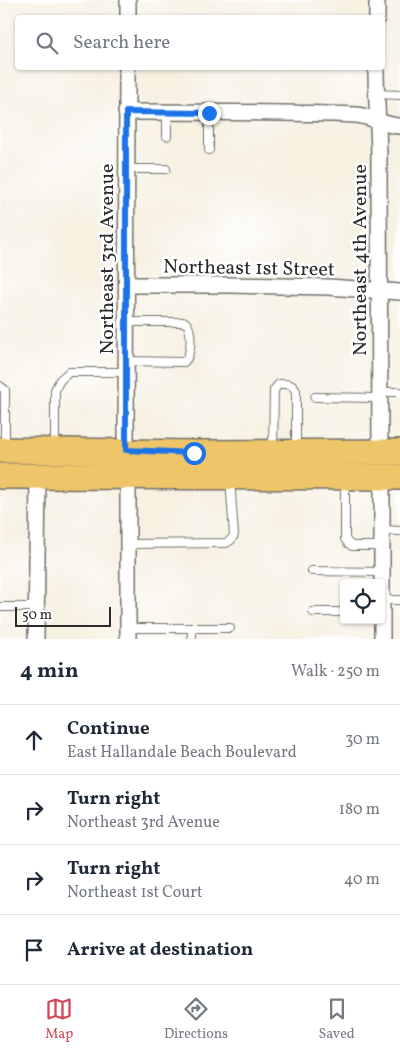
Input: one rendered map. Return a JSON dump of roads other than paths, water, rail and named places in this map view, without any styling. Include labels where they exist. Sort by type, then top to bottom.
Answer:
[{"type":"main road","points":[[2,450],[126,450],[194,453],[390,452]]},
{"type":"main road","points":[[2,476],[37,468],[117,457],[126,450]]},
{"type":"main road","points":[[128,478],[166,460],[194,453]]},
{"type":"main road","points":[[2,476],[128,478],[391,477]]},
{"type":"street","points":[[128,0],[128,15]]},
{"type":"street","points":[[377,0],[377,15]]},
{"type":"street","name":"Northeast 3rd Avenue","points":[[126,450],[127,70]]},
{"type":"street","name":"Northeast 4th Avenue","points":[[376,70],[380,395],[390,452]]},
{"type":"street","points":[[126,112],[361,115],[393,126],[400,126]]},
{"type":"street","name":"Northeast 1st Street","points":[[127,285],[298,286],[400,292]]},
{"type":"street","points":[[36,639],[38,477]]},
{"type":"street","points":[[382,579],[382,530],[391,477]]},
{"type":"street","points":[[128,478],[128,634]]},
{"type":"street","points":[[382,624],[382,639]]},
{"type":"lane","points":[[376,94],[400,95]]},
{"type":"lane","points":[[166,136],[167,112]]},
{"type":"lane","points":[[209,113],[209,150]]},
{"type":"lane","points":[[126,169],[166,169]]},
{"type":"lane","points":[[55,450],[55,390],[64,375],[69,372],[184,362],[190,355],[190,330],[185,322],[126,322]]},
{"type":"lane","points":[[279,384],[290,384],[294,386],[296,391],[284,452],[274,390],[279,384]]},
{"type":"lane","points":[[0,386],[5,390],[2,450]]},
{"type":"lane","points":[[315,397],[380,395],[400,392]]},
{"type":"lane","points":[[128,544],[226,544],[234,534],[230,477]]},
{"type":"lane","points":[[345,477],[345,539],[352,546],[382,546]]},
{"type":"lane","points":[[382,530],[400,530]]},
{"type":"lane","points":[[312,571],[382,572]]},
{"type":"lane","points":[[385,607],[400,600]]},
{"type":"lane","points":[[0,607],[36,607]]},
{"type":"lane","points":[[313,612],[340,612]]},
{"type":"lane","points":[[192,628],[192,639]]},
{"type":"lane","points":[[128,634],[192,628],[230,628]]}]
